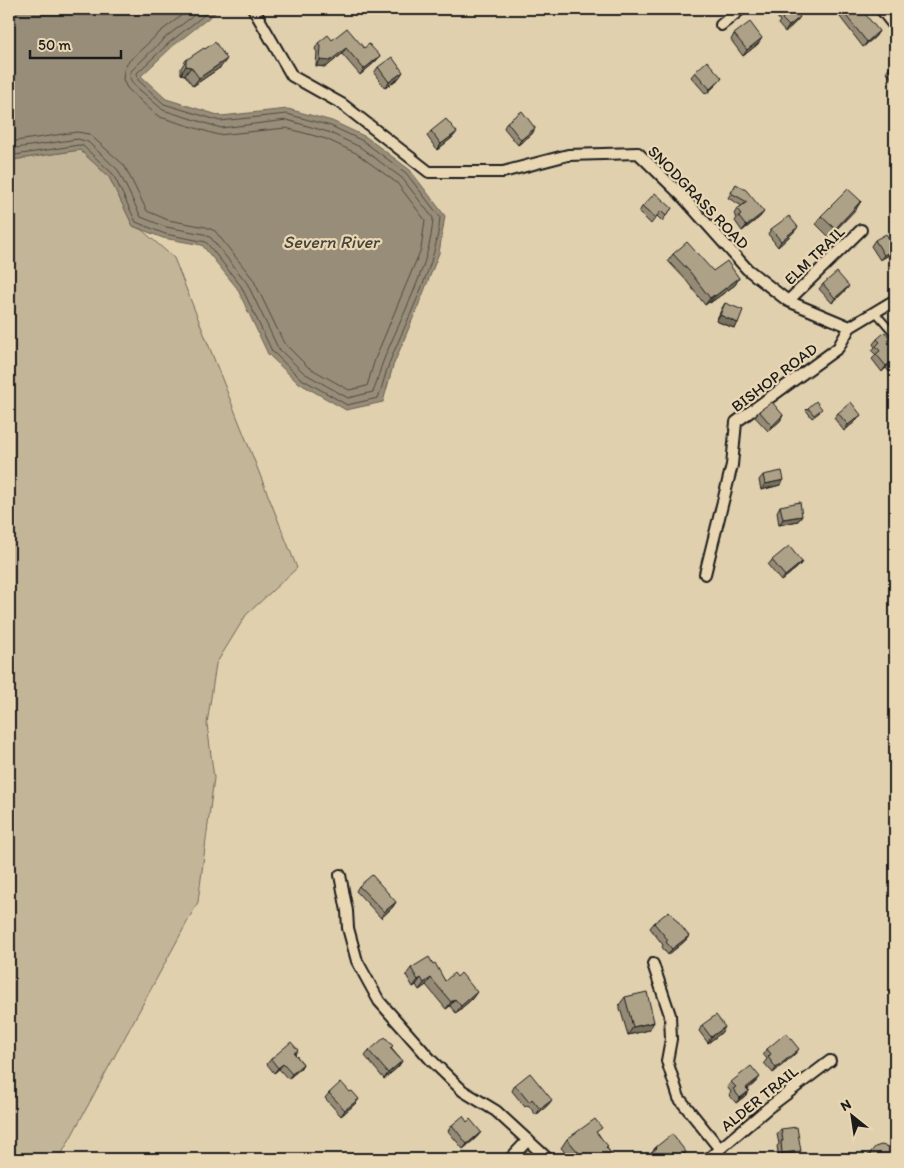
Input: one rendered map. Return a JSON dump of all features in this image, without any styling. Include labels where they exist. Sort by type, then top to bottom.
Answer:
[{"type":"street","points":[[721,25],[741,9]]},
{"type":"street","points":[[881,9],[895,27]]},
{"type":"street","name":"SNODGRASS ROAD","points":[[254,10],[292,76],[342,104],[429,172],[504,172],[568,155],[638,153],[681,195],[747,269],[788,301],[850,327]]},
{"type":"street","name":"ELM TRAIL","points":[[788,301],[861,230]]},
{"type":"street","points":[[850,327],[895,300]]},
{"type":"street","name":"BISHOP ROAD","points":[[704,574],[732,465],[736,422],[838,348],[850,327]]},
{"type":"street","points":[[340,875],[347,911],[348,928],[357,961],[379,1001],[430,1060],[463,1091],[496,1111],[548,1159]]},
{"type":"street","points":[[653,964],[670,1015],[671,1039],[667,1062],[679,1098],[720,1148]]},
{"type":"street","name":"ALDER TRAIL","points":[[708,1159],[768,1108],[830,1060]]},
{"type":"street","points":[[510,1159],[528,1140]]},
{"type":"lane","points":[[874,312],[895,335]]},
{"type":"shaded area","points":[[80,150],[109,177],[133,226],[142,230],[174,258],[297,568],[246,615],[216,664],[207,724],[214,778],[198,902],[59,1159],[9,1159],[9,162]]},
{"type":"water","name":"Severn River","points":[[9,9],[218,9],[173,46],[141,76],[166,99],[221,116],[288,109],[332,121],[366,137],[410,170],[445,216],[439,253],[393,366],[383,402],[346,410],[297,382],[268,354],[237,288],[202,245],[163,238],[133,226],[109,177],[80,150],[9,162]]},
{"type":"building","points":[[779,9],[793,9],[800,17],[789,26],[782,19],[785,16]]},
{"type":"building","points":[[847,9],[861,9],[879,31],[867,42],[843,12]]},
{"type":"building","points":[[750,22],[762,38],[747,50],[734,34]]},
{"type":"building","points":[[347,28],[364,48],[369,44],[380,56],[364,69],[346,48],[330,61],[320,60],[321,46],[318,43],[328,35],[332,40]]},
{"type":"building","points":[[215,42],[227,59],[199,78],[191,67],[186,66],[186,60]]},
{"type":"building","points":[[392,57],[403,72],[389,82],[378,67]]},
{"type":"building","points":[[707,61],[722,78],[710,89],[695,72]]},
{"type":"building","points":[[895,62],[895,73],[890,66]]},
{"type":"building","points":[[522,111],[535,128],[521,140],[507,122]]},
{"type":"building","points":[[446,119],[457,132],[441,144],[431,131]]},
{"type":"building","points":[[736,184],[746,190],[764,212],[746,226],[738,216],[741,214],[737,209],[747,202],[731,193]]},
{"type":"building","points":[[848,189],[861,201],[835,229],[821,216]]},
{"type":"building","points":[[655,193],[672,208],[666,216],[661,211],[655,218],[642,207]]},
{"type":"building","points":[[789,216],[798,227],[781,241],[771,229]]},
{"type":"building","points":[[886,234],[895,249],[884,255],[875,240]]},
{"type":"building","points":[[687,242],[713,271],[727,261],[739,278],[710,298],[673,254]]},
{"type":"building","points":[[837,272],[849,286],[835,298],[823,284]]},
{"type":"building","points":[[725,303],[743,310],[738,323],[720,315]]},
{"type":"building","points":[[885,332],[895,344],[894,367],[890,363],[886,366],[876,354],[880,351],[876,346],[880,342],[877,339]]},
{"type":"building","points":[[816,401],[822,409],[814,415],[808,408]]},
{"type":"building","points":[[772,402],[783,415],[772,426],[759,411]]},
{"type":"building","points":[[851,402],[861,415],[848,425],[838,413]]},
{"type":"building","points":[[782,471],[784,480],[765,484],[763,475]]},
{"type":"building","points":[[800,502],[802,516],[783,519],[780,506]]},
{"type":"building","points":[[789,546],[802,562],[785,576],[772,560]]},
{"type":"building","points":[[372,875],[396,902],[384,912],[359,886]]},
{"type":"building","points":[[669,911],[689,936],[672,949],[666,942],[668,940],[654,923]]},
{"type":"building","points":[[429,957],[433,964],[435,963],[445,981],[454,973],[457,977],[461,973],[477,992],[461,1006],[455,999],[451,1002],[431,978],[424,983],[421,978],[418,980],[411,968]]},
{"type":"building","points":[[647,992],[654,1022],[633,1027],[625,997]]},
{"type":"building","points":[[716,1015],[725,1027],[711,1037],[702,1025]]},
{"type":"building","points":[[786,1033],[799,1049],[776,1068],[768,1057],[771,1054],[767,1049]]},
{"type":"building","points":[[385,1037],[393,1046],[390,1048],[402,1061],[388,1073],[369,1051]]},
{"type":"building","points":[[291,1042],[298,1050],[294,1053],[303,1064],[292,1074],[283,1064],[278,1068],[271,1059]]},
{"type":"building","points":[[751,1066],[760,1077],[746,1088],[749,1091],[740,1098],[733,1089],[736,1087],[731,1082]]},
{"type":"building","points":[[530,1073],[552,1100],[540,1109],[532,1099],[529,1102],[515,1085]]},
{"type":"building","points":[[341,1082],[359,1099],[345,1110],[329,1093]]},
{"type":"building","points":[[463,1116],[467,1122],[470,1119],[481,1132],[467,1144],[452,1125]]},
{"type":"building","points":[[595,1119],[602,1128],[596,1132],[608,1146],[606,1147],[613,1156],[609,1159],[584,1159],[567,1139]]},
{"type":"building","points":[[797,1127],[801,1151],[782,1153],[781,1129]]},
{"type":"building","points":[[672,1134],[686,1152],[677,1159],[650,1159],[647,1156],[656,1147]]},
{"type":"building","points":[[881,1145],[893,1148],[895,1159],[869,1159],[875,1147]]}]
